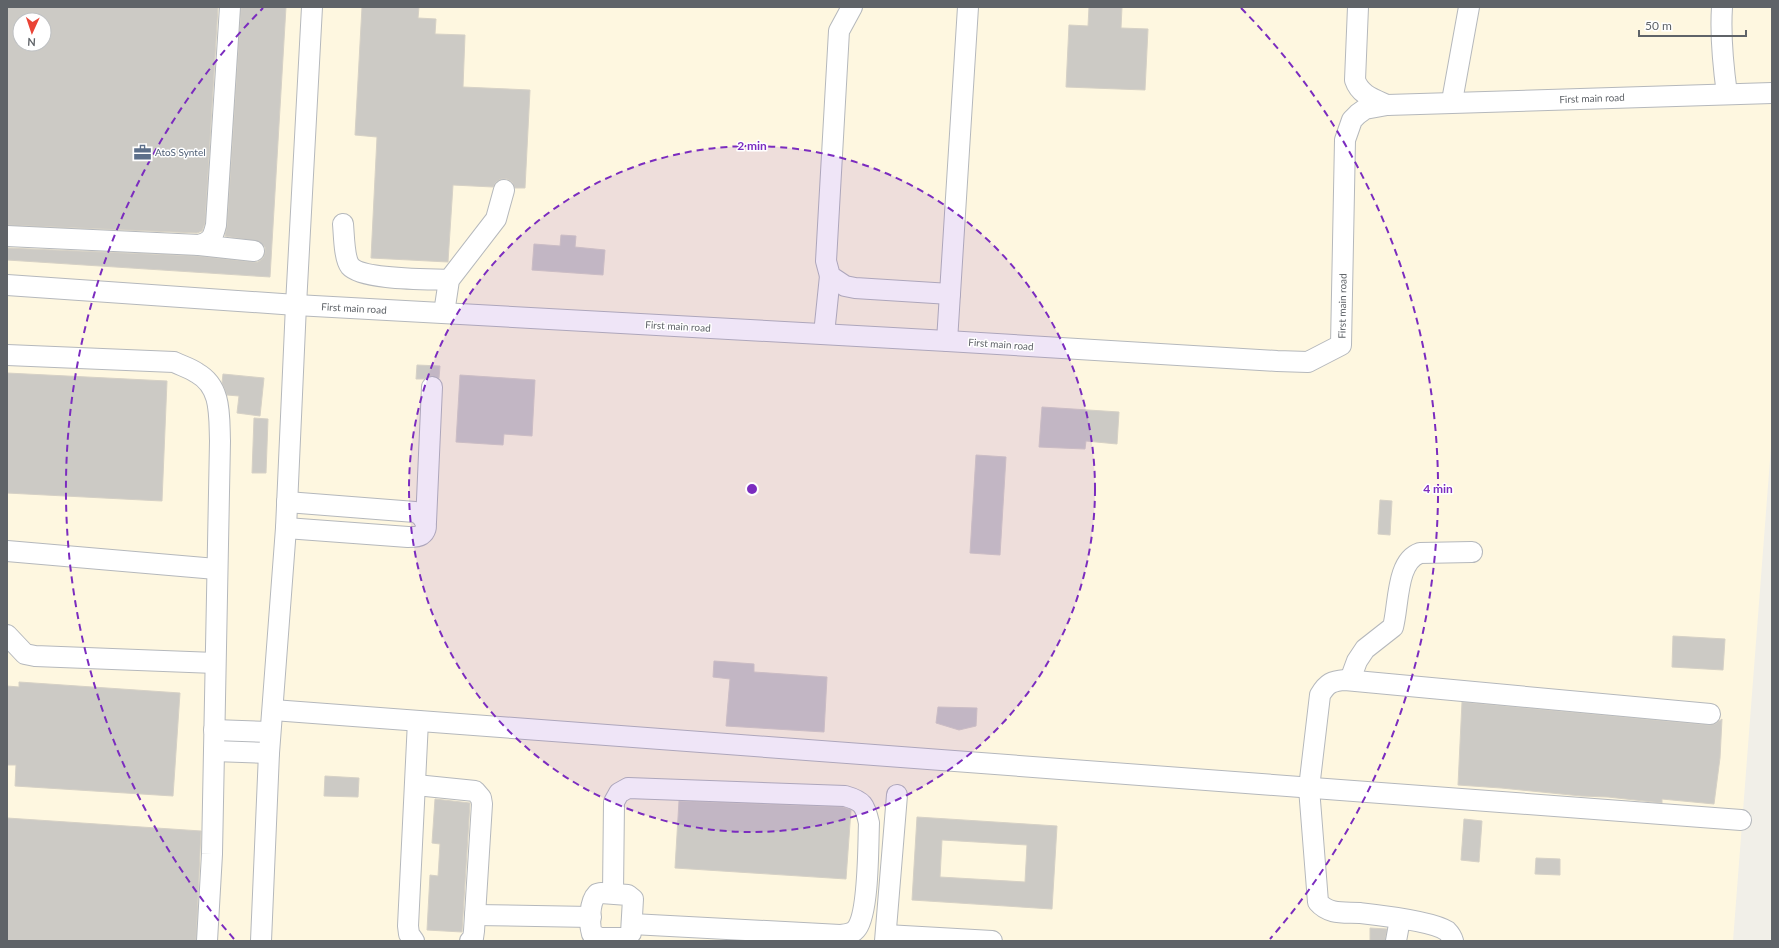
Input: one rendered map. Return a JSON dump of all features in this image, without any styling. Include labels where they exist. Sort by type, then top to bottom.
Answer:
[{"type":"street","points":[[199,245],[209,242],[213,237],[216,225],[230,7]]},
{"type":"street","points":[[261,941],[270,732],[273,710],[286,528],[295,319],[312,7]]},
{"type":"street","points":[[824,334],[830,276],[826,261],[839,31],[852,7]]},
{"type":"street","points":[[947,341],[968,7]]},
{"type":"street","points":[[1358,7],[1355,80],[1360,90],[1386,105]]},
{"type":"street","points":[[1452,102],[1469,7]]},
{"type":"street","points":[[1722,7],[1722,60],[1727,94]]},
{"type":"street","name":"First main road","points":[[7,285],[295,319],[444,314],[1308,362],[1341,345],[1345,140],[1352,120],[1365,109],[1386,105],[1452,102],[1772,93]]},
{"type":"street","points":[[444,314],[449,280],[496,219],[504,190]]},
{"type":"street","points":[[343,224],[346,255],[350,266],[359,273],[372,276],[449,280]]},
{"type":"street","points":[[7,236],[199,245],[254,251]]},
{"type":"street","points":[[830,276],[845,286],[855,288],[950,294]]},
{"type":"street","points":[[7,355],[174,362],[198,373],[212,386],[219,406],[212,854],[207,941]]},
{"type":"street","points":[[286,528],[408,538],[422,534],[425,530],[426,522],[432,387]]},
{"type":"street","points":[[287,502],[415,512],[424,517],[426,522]]},
{"type":"street","points":[[7,550],[216,568]]},
{"type":"street","points":[[1350,680],[1357,661],[1364,649],[1393,627],[1404,569],[1408,560],[1420,552],[1472,552]]},
{"type":"street","points":[[7,635],[25,654],[35,656],[215,663]]},
{"type":"street","points":[[1453,941],[1446,930],[1423,922],[1361,913],[1335,912],[1327,910],[1318,902],[1309,788],[1320,695],[1325,686],[1332,681],[1350,680],[1710,714]]},
{"type":"street","points":[[273,710],[1741,820]]},
{"type":"street","points":[[414,941],[409,934],[408,926],[418,721]]},
{"type":"street","points":[[214,730],[270,732]]},
{"type":"street","points":[[214,751],[269,753]]},
{"type":"street","points":[[416,785],[475,791],[481,798],[482,804],[475,915],[473,938],[470,941]]},
{"type":"street","points":[[613,893],[614,802],[619,793],[628,788],[845,796],[858,800],[866,809],[869,823],[864,911],[856,929],[851,934],[626,935],[599,939],[592,934],[591,917],[594,896],[601,893],[613,893],[628,895],[633,899],[626,935]]},
{"type":"street","points":[[897,795],[886,938],[992,941]]},
{"type":"street","points":[[475,915],[591,917]]},
{"type":"street","points":[[1396,941],[1400,919]]},
{"type":"shaded area","points":[[7,7],[1772,7],[1772,434],[1733,941],[7,941]]},
{"type":"building","name":"AtoS Syntel","points":[[7,7],[218,7],[205,223],[202,231],[197,233],[7,225]]},
{"type":"building","points":[[241,7],[286,7],[270,277],[7,260],[7,248],[198,256],[253,262],[258,262],[263,258],[265,247],[260,242],[225,236],[227,226]]},
{"type":"building","points":[[362,7],[419,7],[418,18],[436,19],[435,34],[465,35],[463,87],[530,90],[525,188],[515,188],[512,182],[507,179],[501,179],[496,182],[493,187],[453,185],[448,262],[371,258],[377,137],[355,135]]},
{"type":"building","points":[[1089,7],[1122,7],[1121,28],[1148,29],[1145,90],[1066,87],[1069,25],[1088,26]]},
{"type":"building","points":[[561,235],[576,236],[575,247],[605,250],[603,275],[532,270],[534,244],[560,246]]},
{"type":"building","points":[[417,365],[440,366],[439,378],[432,376],[424,379],[416,379]]},
{"type":"building","points":[[7,373],[167,381],[162,501],[7,493]]},
{"type":"building","points":[[223,374],[264,378],[260,416],[237,413],[239,396],[227,395],[222,383]]},
{"type":"building","points":[[460,375],[535,380],[532,436],[504,434],[503,445],[456,442]]},
{"type":"building","points":[[1042,407],[1119,412],[1117,444],[1086,441],[1085,449],[1039,447]]},
{"type":"building","points":[[254,418],[268,419],[266,473],[252,473]]},
{"type":"building","points":[[976,455],[1006,457],[1000,555],[970,553]]},
{"type":"building","points":[[1380,500],[1392,501],[1390,535],[1378,534]]},
{"type":"building","points":[[1673,636],[1725,639],[1723,670],[1672,667]]},
{"type":"building","points":[[714,661],[754,664],[754,672],[827,677],[824,732],[726,726],[730,679],[713,677]]},
{"type":"building","points":[[19,682],[180,693],[173,796],[15,786],[16,765],[7,765],[7,686],[19,687]]},
{"type":"building","points":[[1462,702],[1709,725],[1715,724],[1722,719],[1720,758],[1714,804],[1662,799],[1662,803],[1608,797],[1458,785]]},
{"type":"building","points":[[938,707],[977,708],[976,726],[959,730],[936,723]]},
{"type":"building","points":[[325,776],[359,778],[358,797],[324,796]]},
{"type":"building","points":[[435,799],[470,803],[462,932],[427,930],[430,875],[438,876],[440,844],[432,843]]},
{"type":"building","points":[[679,801],[843,807],[851,810],[846,879],[675,868]]},
{"type":"building","points":[[917,817],[1057,826],[1052,909],[912,900]],"holes":[[[942,840],[1027,845],[1025,882],[940,877]]]},
{"type":"building","points":[[7,818],[201,831],[196,941],[7,941]]},
{"type":"building","points":[[1464,819],[1482,821],[1479,862],[1461,860]]},
{"type":"building","points":[[1536,858],[1560,859],[1560,875],[1535,874]]},
{"type":"building","points":[[1370,928],[1387,929],[1385,941],[1370,941]]},
{"type":"place","name":"AtoS Syntel","points":[[142,152]]}]
